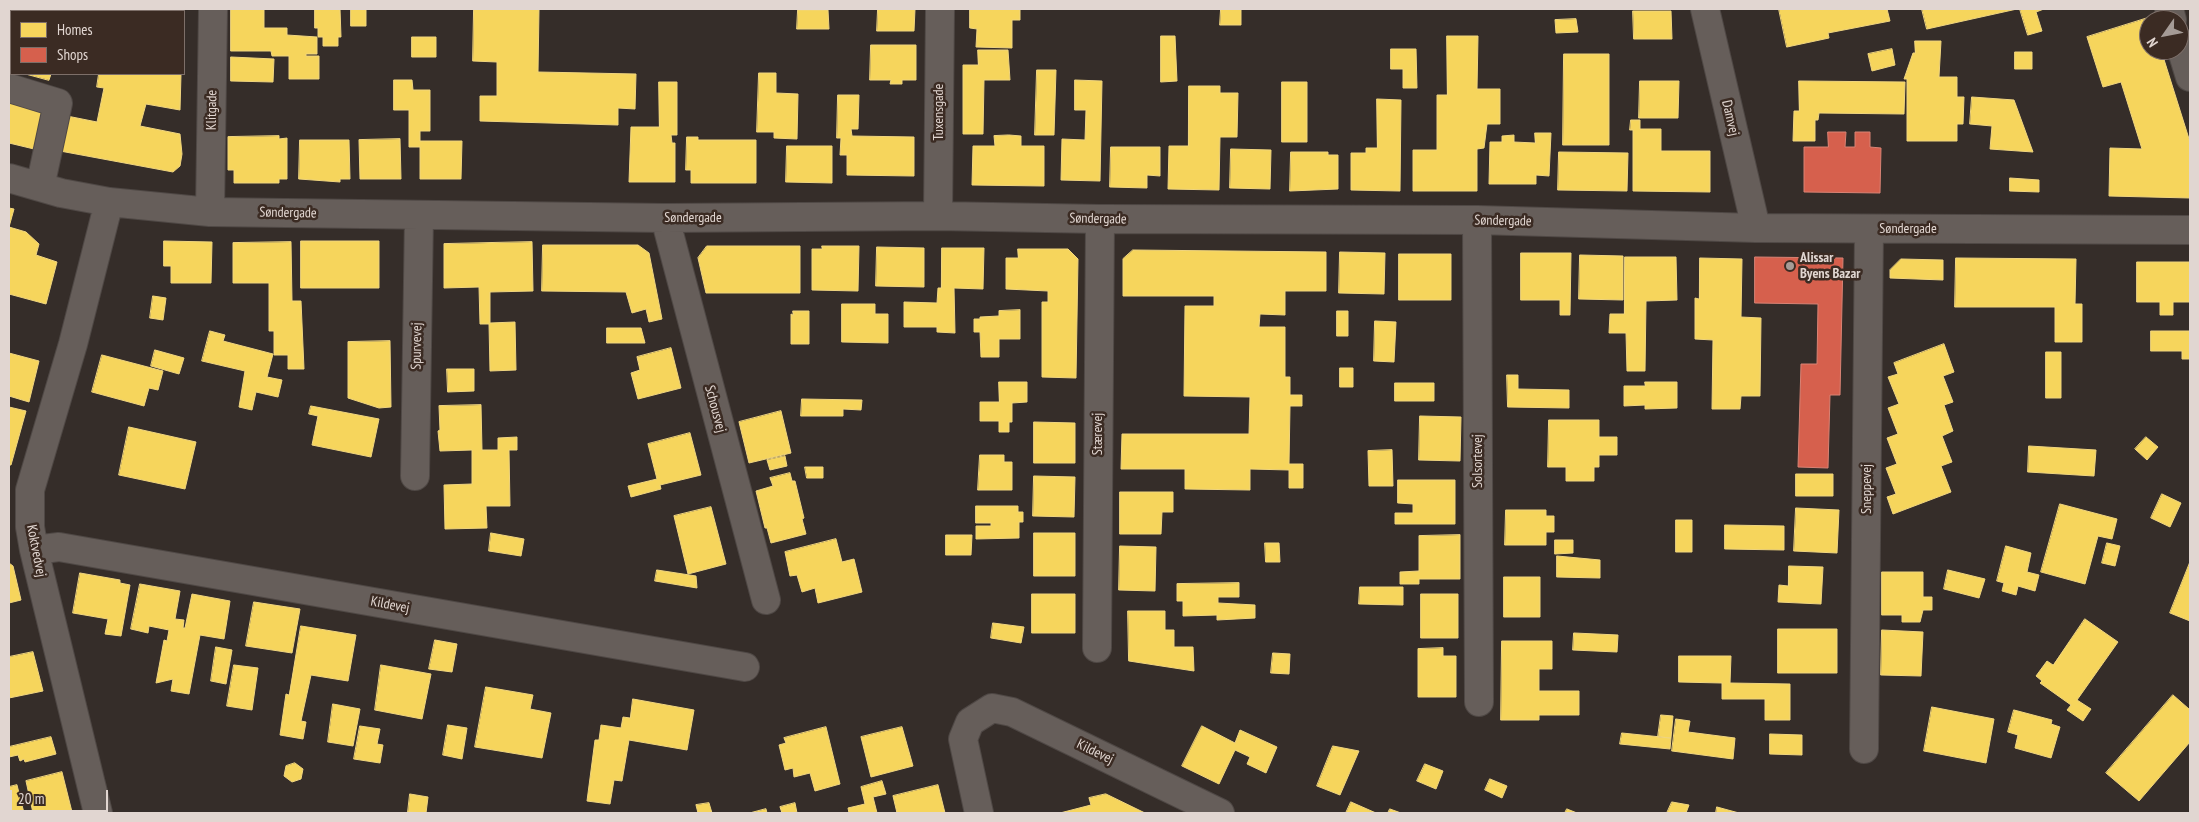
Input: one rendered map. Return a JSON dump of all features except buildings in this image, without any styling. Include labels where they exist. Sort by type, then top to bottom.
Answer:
[{"type":"street","name":"Klitgade","points":[[210,212],[213,9]]},
{"type":"street","name":"Tuxensgade","points":[[938,216],[940,9]]},
{"type":"street","name":"Damvej","points":[[1705,9],[1756,228]]},
{"type":"street","points":[[2185,60],[2190,77]]},
{"type":"street","points":[[9,88],[58,103],[40,187]]},
{"type":"street","name":"Søndergade","points":[[9,178],[40,187],[109,202],[210,212],[664,218],[938,216],[1100,220],[1477,220],[1756,228],[2190,230]]},
{"type":"street","name":"Koktvedvej","points":[[98,813],[24,535],[30,490],[73,344],[109,202]]},
{"type":"street","name":"Spurvevej","points":[[415,476],[419,216]]},
{"type":"street","name":"Schousvej","points":[[664,218],[766,600]]},
{"type":"street","name":"Stærevej","points":[[1097,648],[1100,220]]},
{"type":"street","name":"Solsortevej","points":[[1477,220],[1479,702]]},
{"type":"street","name":"Sneppevej","points":[[1864,749],[1869,229]]},
{"type":"street","name":"Kildevej","points":[[24,535],[59,547],[745,667]]},
{"type":"street","name":"Kildevej","points":[[979,813],[964,739],[970,722],[992,708],[1012,712],[1220,813]]},
{"type":"place","name":"Alissar Byens Bazar","points":[[1790,266]]}]
